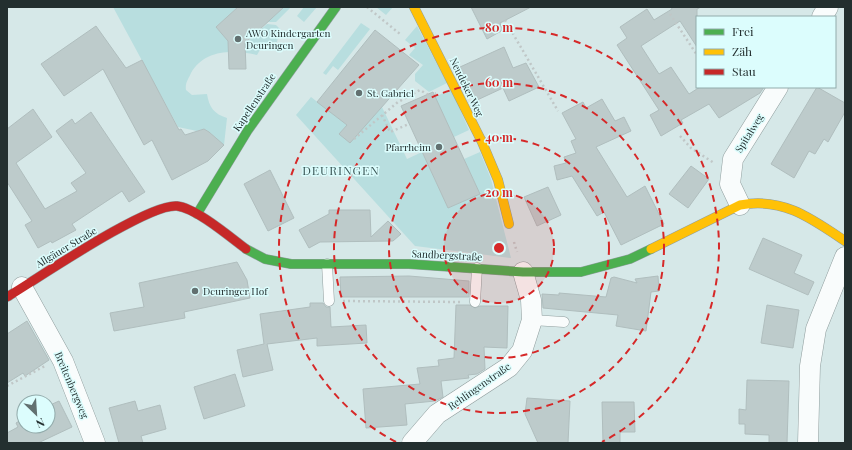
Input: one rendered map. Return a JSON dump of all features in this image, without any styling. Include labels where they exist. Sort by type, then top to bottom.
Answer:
[{"type":"street","name":"Kapellenstraße","points":[[197,214],[248,130],[283,79],[336,7]]},
{"type":"street","name":"Neudeker Weg","points":[[414,7],[482,142],[498,180],[509,224]]},
{"type":"street","points":[[823,16],[828,7]]},
{"type":"street","name":"Spitalweg","points":[[740,205],[730,184],[733,159],[777,88]]},
{"type":"street","name":"Sandbergstraße","points":[[138,217],[162,208],[177,206],[197,214],[250,252],[265,259],[291,264],[409,264],[523,272],[581,272],[604,267],[630,259],[740,205],[758,202],[776,204],[805,216],[845,241]]},
{"type":"street","name":"Allgäuer Straße","points":[[14,292],[138,217]]},
{"type":"street","points":[[808,443],[810,366],[816,328],[845,257]]},
{"type":"street","name":"Rehlingenstraße","points":[[412,443],[437,414],[509,367],[522,351],[532,320],[531,300],[523,272]]},
{"type":"street","name":"Breitenbergweg","points":[[14,292],[61,357],[91,441]]},
{"type":"lane","points":[[327,264],[329,301]]},
{"type":"lane","points":[[475,302],[477,268]]},
{"type":"lane","points":[[532,320],[564,322]]},
{"type":"path","points":[[367,7],[400,34]]},
{"type":"path","points":[[670,14],[696,53]]},
{"type":"path","points":[[505,20],[558,111]]},
{"type":"path","points":[[354,139],[398,102],[420,90],[430,96],[454,85]]},
{"type":"path","points":[[382,115],[390,132],[409,124]]},
{"type":"path","points":[[680,136],[692,148],[731,175]]},
{"type":"path","points":[[509,224],[523,272]]},
{"type":"path","points":[[329,301],[475,302]]},
{"type":"path","points":[[7,386],[23,376],[27,377],[61,357]]},
{"type":"shaded area","points":[[113,7],[238,7],[216,27],[237,51],[267,24],[276,25],[280,29],[277,42],[265,45],[257,55],[229,52],[212,55],[204,59],[191,73],[186,83],[186,90],[192,95],[207,94],[209,103],[215,112],[227,118],[224,145],[204,129],[197,131],[178,127]]},
{"type":"shaded area","points":[[284,7],[291,7],[276,22],[269,22],[267,19],[273,17]]},
{"type":"shaded area","points":[[304,7],[317,7],[304,22],[297,16]]},
{"type":"shaded area","points":[[376,7],[393,7],[386,15]]},
{"type":"shaded area","points":[[361,23],[370,29],[338,70],[333,66],[326,75],[323,73]]},
{"type":"shaded area","points":[[417,26],[447,83],[429,92],[415,81],[415,74],[423,65],[409,55],[415,48],[405,40]]},
{"type":"shaded area","points":[[451,89],[469,130],[454,137],[435,97]]},
{"type":"shaded area","points":[[311,97],[347,125],[339,134],[363,127],[382,107],[407,159],[422,152],[448,208],[480,194],[464,159],[480,152],[491,179],[511,258],[415,246],[296,115]]},
{"type":"building","name":"AWO Kindergarten Deuringen","points":[[238,7],[284,7],[245,43],[246,69],[229,69],[228,41],[216,27]]},
{"type":"building","points":[[471,7],[531,7],[500,23],[503,30],[487,39]]},
{"type":"building","points":[[671,7],[701,7],[697,9],[696,16],[696,45],[680,21],[641,46],[659,74],[671,67],[689,94],[698,88],[763,88],[760,93],[719,118],[709,104],[681,120],[683,123],[661,136],[650,115],[659,110],[617,45],[627,38],[620,27],[647,9],[654,20],[672,9]]},
{"type":"building","points":[[96,26],[126,68],[142,60],[179,130],[181,129],[185,135],[204,129],[224,145],[208,161],[172,180],[152,140],[144,145],[103,69],[64,96],[41,64]]},
{"type":"building","name":"St. Gabriel","points":[[375,30],[419,65],[350,143],[339,134],[347,125],[317,102]]},
{"type":"building","points":[[504,47],[513,68],[526,63],[539,87],[509,101],[503,88],[475,101],[460,67]]},
{"type":"building","points":[[816,88],[845,103],[845,112],[828,142],[824,139],[815,154],[809,151],[794,178],[771,164]]},
{"type":"building","name":"Pfarrheim","points":[[433,92],[480,194],[448,208],[401,106]]},
{"type":"building","points":[[602,99],[615,121],[624,117],[631,131],[596,147],[627,197],[645,186],[664,224],[621,245],[604,212],[597,216],[572,176],[557,180],[554,166],[566,163],[564,157],[576,153],[571,141],[576,139],[562,113],[583,102],[586,108]]},
{"type":"building","points":[[33,109],[52,137],[16,163],[45,209],[77,191],[71,183],[86,173],[56,131],[72,119],[75,124],[91,112],[145,192],[129,202],[122,191],[72,224],[76,230],[52,243],[51,241],[38,248],[25,225],[32,221],[7,182],[7,129]]},
{"type":"building","points":[[691,166],[709,179],[688,208],[669,194]]},
{"type":"building","points":[[270,170],[294,218],[268,231],[244,184]]},
{"type":"building","points":[[548,187],[561,215],[537,226],[524,197]]},
{"type":"building","points":[[329,210],[370,210],[371,237],[388,221],[401,234],[393,241],[320,242],[309,248],[299,230],[329,214]]},
{"type":"building","points":[[763,238],[802,255],[794,273],[814,282],[808,295],[749,269]]},
{"type":"building","name":"Deuringer Hof","points":[[237,262],[247,280],[250,298],[184,312],[185,318],[114,331],[110,313],[144,307],[139,283]]},
{"type":"building","points":[[409,276],[469,281],[469,297],[341,297],[340,277]]},
{"type":"building","points":[[658,276],[659,291],[651,292],[646,331],[616,326],[618,315],[543,308],[542,294],[559,295],[559,293],[606,297],[611,278],[614,277],[637,283],[635,279]]},
{"type":"building","points":[[310,303],[323,303],[326,307],[330,307],[331,327],[366,325],[367,343],[317,346],[317,338],[267,344],[273,370],[243,377],[237,350],[264,344],[260,314],[310,307]]},
{"type":"building","points":[[456,305],[470,305],[475,308],[480,306],[508,306],[507,348],[484,347],[485,369],[477,374],[468,375],[469,378],[441,381],[443,397],[435,401],[405,404],[407,425],[366,428],[363,389],[420,384],[417,368],[439,366],[438,360],[454,358]]},
{"type":"building","points":[[767,305],[799,310],[793,348],[761,343]]},
{"type":"building","points":[[27,321],[49,360],[25,376],[23,373],[7,383],[7,334]]},
{"type":"building","points":[[235,374],[245,406],[204,419],[194,387]]},
{"type":"building","points":[[747,380],[789,381],[787,443],[769,443],[769,435],[745,434],[745,424],[739,424],[739,409],[746,410]]},
{"type":"building","points":[[527,398],[570,401],[568,443],[538,443],[525,414]]},
{"type":"building","points":[[59,401],[72,427],[38,443],[7,443],[7,433],[16,428],[16,434],[56,434],[56,402]]},
{"type":"building","points":[[135,401],[138,411],[160,405],[166,429],[141,436],[143,443],[119,443],[109,408]]},
{"type":"building","points":[[602,402],[634,402],[635,432],[620,432],[620,443],[603,443]]},
{"type":"traffic: fast","points":[[197,214],[248,130],[336,7]]},
{"type":"traffic: fast","points":[[246,249],[265,259],[291,264],[409,264],[523,272],[581,272],[630,259],[651,249]]},
{"type":"traffic: slow","points":[[414,7],[482,142],[498,180],[509,224]]},
{"type":"traffic: slow","points":[[651,249],[740,205],[755,203],[770,204],[796,211],[845,241]]},
{"type":"traffic: jam","points":[[7,297],[118,229],[142,216],[163,208],[177,206],[194,212],[213,224],[246,249]]},
{"type":"place","name":"AWO Kindergarten Deuringen","points":[[238,39]]},
{"type":"place","name":"St. Gabriel","points":[[359,93]]},
{"type":"place","name":"Pfarrheim","points":[[439,147]]},
{"type":"place","name":"Deuringer Hof","points":[[195,291]]},
{"type":"district","name":"DEURINGEN","points":[[341,171]]}]
